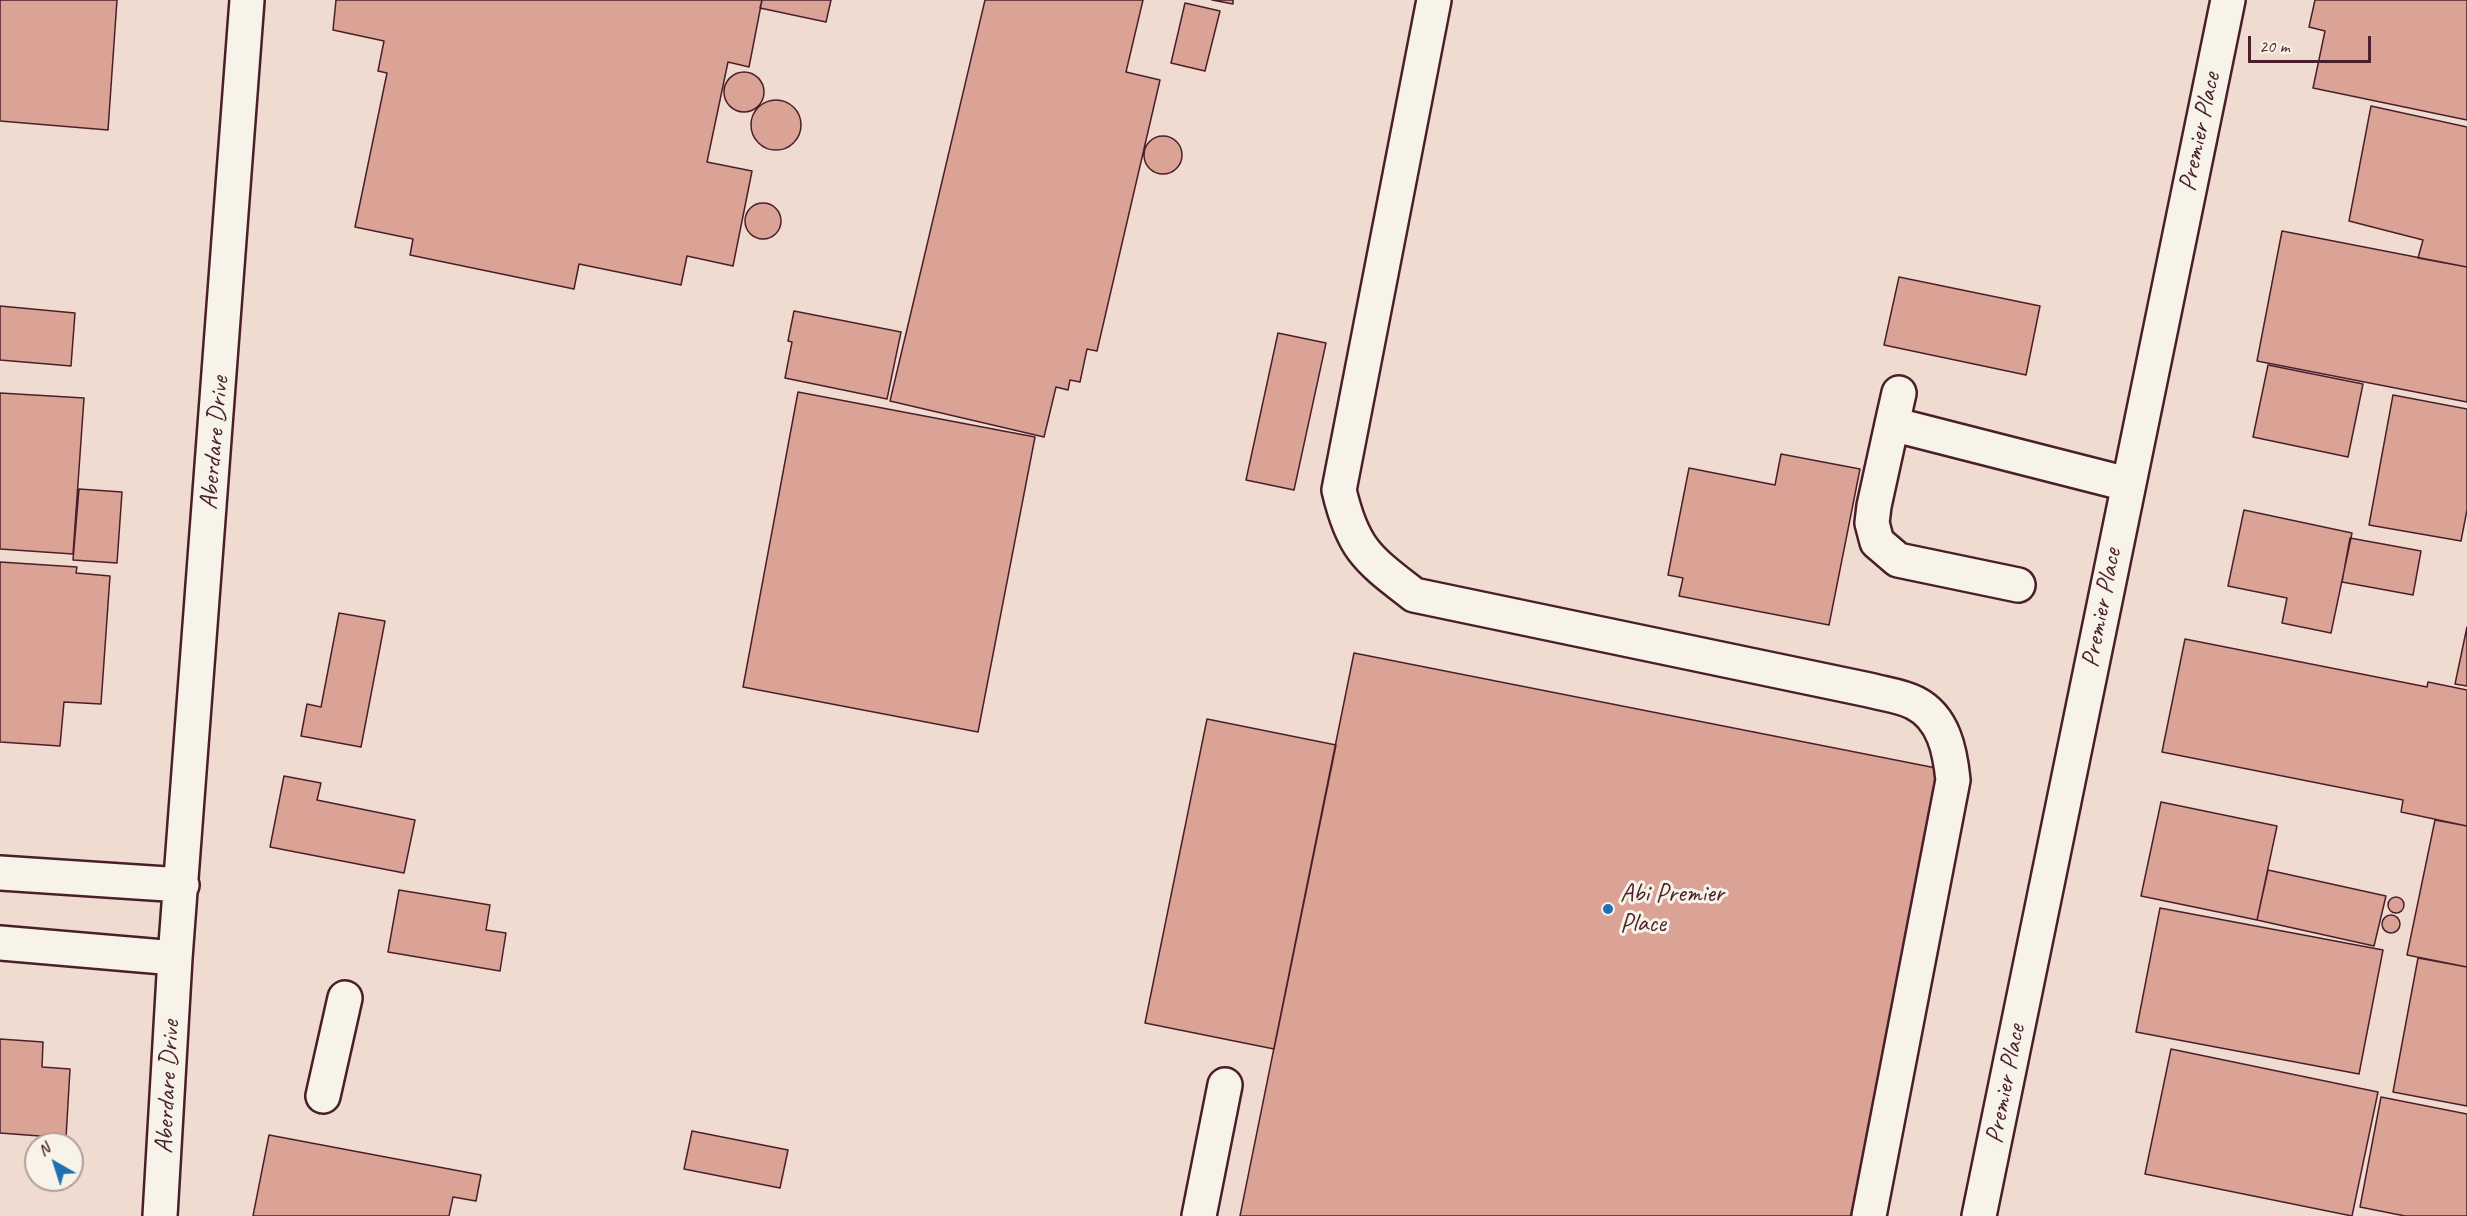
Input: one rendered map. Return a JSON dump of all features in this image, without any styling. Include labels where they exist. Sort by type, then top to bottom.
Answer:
[{"type":"street","name":"Aberdare Drive","points":[[159,1216],[175,958],[247,0]]},
{"type":"street","points":[[1434,0],[1339,490],[1347,523],[1368,558],[1414,595],[1869,690],[1916,703],[1938,724],[1950,752],[1953,780],[1869,1216]]},
{"type":"street","name":"Premier Place","points":[[1979,1216],[2127,484],[2228,0]]},
{"type":"street","points":[[2018,585],[1898,560],[1877,542],[1872,523],[1874,506],[1895,409],[2127,484]]},
{"type":"street","points":[[0,873],[182,885]]},
{"type":"street","points":[[0,943],[175,958]]},
{"type":"street","points":[[323,1096],[345,998]]},
{"type":"street","points":[[1199,1216],[1225,1084]]},
{"type":"shaded area","points":[[0,0],[2467,0],[2467,1216],[0,1216]]},
{"type":"building","points":[[0,0],[117,0],[108,130],[0,121]]},
{"type":"building","points":[[336,0],[762,0],[749,67],[728,62],[707,162],[752,171],[733,266],[687,256],[681,285],[579,264],[574,289],[410,255],[413,239],[355,227],[387,73],[378,71],[384,41],[333,30]]},
{"type":"building","points":[[762,0],[831,0],[826,22],[760,8]]},
{"type":"building","points":[[985,0],[1143,0],[1126,72],[1160,80],[1097,351],[1087,349],[1080,382],[1070,380],[1068,390],[1056,387],[1044,437],[890,401]]},
{"type":"building","points":[[1212,0],[1233,0],[1233,4]]},
{"type":"building","points":[[2315,0],[2467,0],[2467,120],[2313,88],[2325,31],[2309,27]]},
{"type":"building","points":[[1185,3],[1220,11],[1205,71],[1171,63]]},
{"type":"building","points":[[744,72],[752,73],[758,78],[763,84],[763,100],[758,106],[752,111],[744,112],[736,111],[730,106],[725,100],[724,92],[725,84],[730,78],[736,73]]},
{"type":"building","points":[[771,100],[781,100],[794,107],[801,120],[801,130],[794,143],[781,150],[771,150],[762,146],[755,139],[751,130],[751,120],[755,111],[762,104]]},
{"type":"building","points":[[2371,106],[2467,127],[2467,267],[2418,258],[2423,240],[2349,221]]},
{"type":"building","points":[[1163,136],[1170,137],[1176,142],[1181,148],[1181,162],[1176,168],[1170,173],[1163,174],[1156,173],[1150,168],[1145,162],[1144,155],[1145,148],[1150,142],[1156,137]]},
{"type":"building","points":[[763,203],[776,208],[781,221],[776,234],[763,239],[750,234],[745,221],[750,208]]},
{"type":"building","points":[[2282,231],[2467,267],[2467,402],[2257,361]]},
{"type":"building","points":[[1899,277],[2040,306],[2026,375],[1884,345]]},
{"type":"building","points":[[0,306],[75,313],[71,366],[0,360]]},
{"type":"building","points":[[794,311],[901,332],[887,399],[785,378],[792,342],[788,341]]},
{"type":"building","points":[[1278,333],[1326,343],[1294,490],[1246,480]]},
{"type":"building","points":[[2268,365],[2363,384],[2348,457],[2253,437]]},
{"type":"building","points":[[798,392],[1035,437],[978,732],[743,687]]},
{"type":"building","points":[[0,393],[84,398],[73,554],[0,549]]},
{"type":"building","points":[[2393,395],[2467,409],[2467,510],[2461,541],[2369,525]]},
{"type":"building","points":[[1781,454],[1860,469],[1829,625],[1679,596],[1683,578],[1668,575],[1689,468],[1775,485]]},
{"type":"building","points":[[79,489],[122,492],[117,563],[73,560]]},
{"type":"building","points":[[2244,510],[2352,533],[2331,633],[2282,623],[2287,598],[2228,586]]},
{"type":"building","points":[[2350,538],[2421,551],[2413,595],[2342,582]]},
{"type":"building","points":[[0,562],[77,567],[76,573],[110,576],[101,704],[64,702],[60,746],[0,742]]},
{"type":"building","points":[[339,613],[385,621],[361,747],[301,736],[307,704],[321,707]]},
{"type":"building","points":[[2467,627],[2467,686],[2455,684]]},
{"type":"building","points":[[2185,639],[2427,687],[2428,682],[2467,690],[2467,826],[2401,812],[2403,800],[2162,752]]},
{"type":"building","name":"Abi Premier Place","points":[[1354,653],[1941,769],[1851,1216],[1240,1216]]},
{"type":"building","points":[[1207,719],[1336,745],[1274,1049],[1145,1023]]},
{"type":"building","points":[[284,776],[321,783],[317,800],[415,820],[404,873],[270,847]]},
{"type":"building","points":[[2161,802],[2277,826],[2257,920],[2141,896]]},
{"type":"building","points":[[2435,820],[2467,826],[2467,967],[2407,955]]},
{"type":"building","points":[[2268,870],[2386,896],[2374,946],[2257,920]]},
{"type":"building","points":[[399,890],[490,905],[486,930],[506,933],[500,971],[388,952]]},
{"type":"building","points":[[2393,897],[2399,897],[2404,905],[2402,911],[2393,913],[2388,908],[2388,902]]},
{"type":"building","points":[[2160,908],[2383,950],[2359,1074],[2136,1032]]},
{"type":"building","points":[[2391,915],[2397,918],[2400,924],[2397,930],[2391,933],[2385,930],[2382,924],[2385,918]]},
{"type":"building","points":[[2418,958],[2467,967],[2467,1106],[2393,1092]]},
{"type":"building","points":[[0,1039],[43,1042],[42,1067],[70,1069],[66,1132],[24,1132],[24,1135],[0,1133]]},
{"type":"building","points":[[2171,1049],[2378,1092],[2352,1216],[2145,1174]]},
{"type":"building","points":[[2381,1097],[2467,1114],[2467,1216],[2405,1216],[2360,1207]]},
{"type":"building","points":[[692,1131],[788,1150],[780,1188],[684,1169]]},
{"type":"building","points":[[269,1135],[481,1175],[476,1201],[453,1197],[449,1216],[253,1216]]},
{"type":"place","name":"Abi Premier Place","points":[[1608,909]]}]
